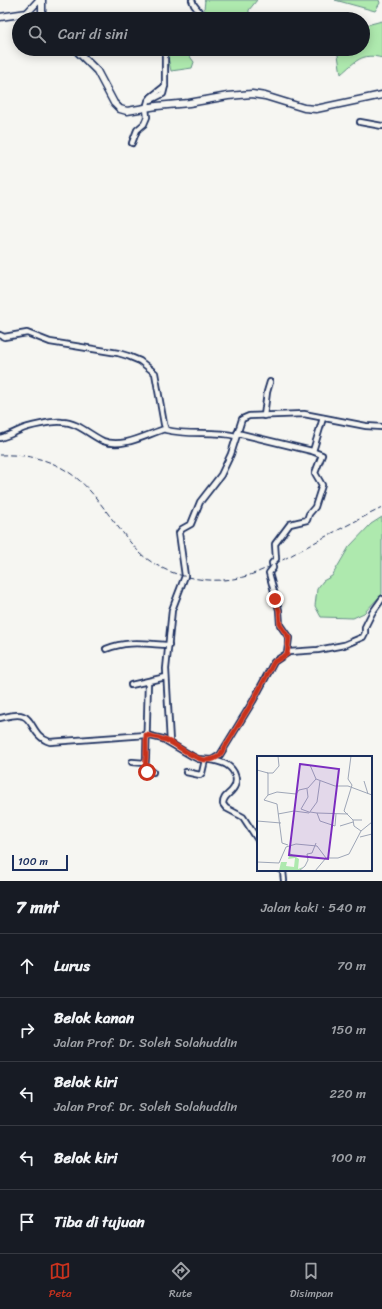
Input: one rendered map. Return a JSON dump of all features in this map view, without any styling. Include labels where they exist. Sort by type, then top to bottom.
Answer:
[{"type":"main road","points":[[28,12],[41,0]]},
{"type":"main road","points":[[41,0],[42,12]]},
{"type":"main road","points":[[0,17],[12,15]]},
{"type":"main road","points":[[83,56],[97,71],[116,106],[127,111],[146,106],[252,94],[265,96],[304,108],[316,109],[382,95]]},
{"type":"street","points":[[192,0],[200,12]]},
{"type":"street","points":[[132,143],[137,130],[144,124],[147,116],[146,106],[151,97],[165,86],[165,56]]},
{"type":"street","points":[[360,122],[382,126]]},
{"type":"street","points":[[0,335],[4,337],[27,333],[50,342],[118,353],[140,361],[155,374],[165,429]]},
{"type":"street","points":[[264,416],[266,392],[270,382]]},
{"type":"street","points":[[170,742],[166,677],[172,610],[185,576],[179,533],[190,524],[200,502],[221,475],[231,454],[236,434],[242,419],[246,416],[304,414],[374,427],[382,427]]},
{"type":"street","points":[[313,451],[323,418]]},
{"type":"street","points":[[0,438],[11,435],[23,429],[57,422],[69,423],[103,440],[115,443],[128,441],[165,429],[169,431],[236,434],[321,454],[322,456],[315,473],[322,485],[315,507],[309,514],[307,520],[290,524],[275,544],[276,559],[272,563],[273,568],[269,573],[279,610],[280,625],[289,638],[287,654]]},
{"type":"street","points":[[212,760],[220,755],[253,701],[274,662],[293,652],[318,650],[344,645],[363,637],[365,627],[372,613],[382,599]]},
{"type":"street","points":[[106,650],[116,645],[128,643],[170,645]]},
{"type":"street","points":[[132,685],[166,677]]},
{"type":"street","points":[[148,682],[145,771],[153,772]]},
{"type":"street","points":[[0,718],[16,715],[23,716],[27,719],[39,737],[50,742],[146,735],[170,742],[192,756],[204,760],[212,760],[226,765],[236,776],[237,782],[224,798],[223,804],[226,808],[243,817],[257,838]]},
{"type":"street","points":[[186,772],[200,775],[202,774],[204,760]]},
{"type":"street","points":[[132,762],[145,763]]},
{"type":"street","points":[[282,871],[284,881]]},
{"type":"green space","points":[[205,0],[257,0],[249,12],[208,12],[204,10]]},
{"type":"green space","points":[[335,0],[379,0],[380,3],[375,11]]},
{"type":"green space","points":[[382,21],[382,58],[370,56],[370,24]]},
{"type":"green space","points":[[168,56],[190,56],[194,62],[192,68],[171,71]]},
{"type":"green space","points":[[338,56],[369,56],[359,59],[341,74]]},
{"type":"green space","points":[[382,517],[382,594],[364,613],[353,618],[321,617],[315,606],[317,589],[323,581],[332,576],[349,547],[371,524]]},
{"type":"railway","points":[[0,455],[20,455],[39,459],[57,465],[66,470],[88,489],[141,554],[164,569],[191,578],[205,580],[234,579],[254,574],[382,508]]},
{"type":"route","points":[[147,772],[145,771],[146,735],[170,742],[188,754],[198,758],[212,760],[220,755],[253,701],[274,662],[287,654],[289,638],[285,630],[280,625],[279,610],[275,599]]}]
